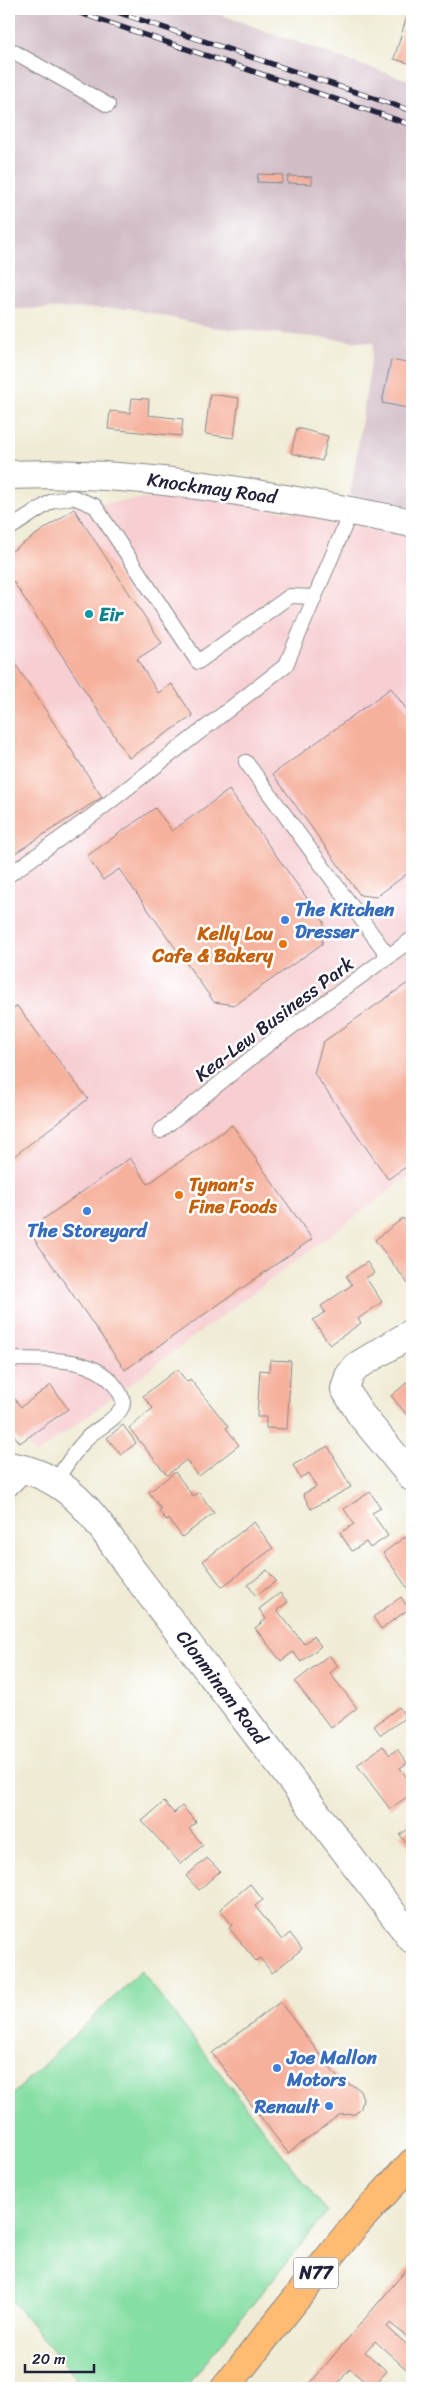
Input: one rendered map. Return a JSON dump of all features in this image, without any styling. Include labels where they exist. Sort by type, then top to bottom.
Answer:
[{"type":"main road","name":"N77","points":[[225,2388],[355,2225],[412,2162]]},
{"type":"street","name":"Knockmay Road","points":[[9,475],[116,476],[181,482],[412,523]]},
{"type":"street","points":[[412,1333],[358,1366],[349,1376],[345,1389],[361,1415],[412,1477]]},
{"type":"street","name":"Clonminam Road","points":[[9,1466],[47,1477],[72,1492],[98,1521],[128,1565],[412,1939]]},
{"type":"lane","points":[[9,48],[108,105]]},
{"type":"lane","points":[[9,530],[52,501],[73,497],[95,506],[198,662],[290,596],[315,597]]},
{"type":"lane","points":[[9,875],[93,815],[286,665],[351,511]]},
{"type":"lane","points":[[246,762],[389,957]]},
{"type":"lane","name":"Kea-Lew Business Park","points":[[160,1131],[271,1042],[412,939]]},
{"type":"lane","points":[[9,1359],[60,1360],[88,1366],[104,1374],[122,1398],[122,1407],[113,1417],[88,1437],[71,1456],[47,1477],[22,1477],[9,1490]]},
{"type":"shaded area","points":[[9,9],[205,9],[364,66],[412,81],[412,509],[350,496],[374,343],[211,327],[129,308],[9,309]]},
{"type":"shaded area","points":[[194,494],[412,536],[412,1174],[35,1455],[9,1421],[9,554],[76,506]]},
{"type":"green space","points":[[141,1971],[327,2212],[185,2388],[84,2388],[9,2297],[9,2098]]},
{"type":"building","points":[[409,9],[412,9],[412,64],[394,59]]},
{"type":"building","points":[[258,174],[283,175],[282,183],[257,182]]},
{"type":"building","points":[[288,176],[312,177],[312,184],[287,183]]},
{"type":"building","points":[[391,360],[412,364],[412,409],[382,403]]},
{"type":"building","points":[[210,394],[239,398],[234,438],[205,434]]},
{"type":"building","points":[[132,398],[149,399],[148,415],[183,419],[181,436],[108,429],[110,411],[130,413]]},
{"type":"building","points":[[297,428],[328,436],[322,461],[291,453]]},
{"type":"building","name":"Eir","points":[[74,509],[162,643],[137,659],[158,693],[172,684],[193,716],[129,758],[13,581],[9,584],[9,553]]},
{"type":"building","points":[[9,654],[102,797],[9,857]]},
{"type":"building","points":[[391,688],[412,717],[412,870],[376,897],[360,895],[273,774]]},
{"type":"building","points":[[229,790],[324,922],[322,944],[235,1005],[214,1002],[119,869],[103,880],[87,856],[155,808],[172,831]]},
{"type":"building","points":[[412,980],[412,1163],[388,1179],[314,1073],[323,1042]]},
{"type":"building","points":[[17,1006],[88,1099],[9,1160],[9,1012]]},
{"type":"building","points":[[232,1125],[312,1239],[125,1370],[28,1230],[130,1158],[148,1184]]},
{"type":"building","points":[[403,1218],[412,1231],[412,1289],[375,1240]]},
{"type":"building","points":[[367,1262],[374,1273],[366,1278],[382,1302],[358,1319],[361,1323],[330,1345],[313,1320],[325,1312],[321,1306],[352,1285],[346,1276]]},
{"type":"building","points":[[270,1360],[291,1361],[287,1429],[266,1428],[266,1417],[257,1417],[260,1370],[269,1371]]},
{"type":"building","points":[[177,1369],[187,1382],[190,1379],[228,1426],[226,1428],[239,1445],[199,1476],[186,1460],[167,1475],[129,1428],[153,1408],[143,1396]]},
{"type":"building","points":[[412,1378],[412,1421],[391,1396]]},
{"type":"building","points":[[51,1385],[68,1409],[20,1443],[9,1428],[9,1395],[11,1394],[21,1407]]},
{"type":"building","points":[[123,1425],[136,1443],[121,1455],[107,1438]]},
{"type":"building","points":[[328,1446],[351,1487],[311,1509],[303,1494],[316,1487],[309,1473],[300,1478],[293,1465]]},
{"type":"building","points":[[175,1472],[193,1496],[199,1492],[214,1513],[182,1537],[169,1519],[167,1521],[159,1511],[161,1509],[149,1492]]},
{"type":"building","points":[[370,1492],[381,1508],[372,1513],[388,1536],[370,1548],[366,1542],[352,1551],[340,1533],[354,1524],[344,1509]]},
{"type":"building","points":[[254,1522],[273,1548],[222,1587],[203,1561]]},
{"type":"building","points":[[405,1537],[412,1547],[412,1591],[410,1592],[383,1553]]},
{"type":"building","points":[[267,1570],[276,1581],[256,1596],[248,1585]]},
{"type":"building","points":[[280,1593],[288,1602],[277,1610],[304,1644],[313,1636],[321,1646],[301,1662],[293,1652],[281,1661],[255,1628],[266,1619],[259,1609]]},
{"type":"building","points":[[401,1597],[409,1609],[381,1629],[373,1617]]},
{"type":"building","points":[[329,1655],[338,1666],[330,1673],[357,1708],[331,1728],[295,1682]]},
{"type":"building","points":[[399,1707],[406,1717],[381,1735],[374,1726]]},
{"type":"building","points":[[383,1746],[390,1755],[397,1749],[407,1763],[400,1768],[412,1785],[412,1793],[390,1809],[357,1765]]},
{"type":"building","points":[[164,1802],[174,1813],[182,1806],[196,1822],[189,1829],[203,1845],[181,1864],[142,1821]]},
{"type":"building","points":[[412,1826],[412,1850],[400,1835]]},
{"type":"building","points":[[207,1858],[220,1871],[199,1890],[186,1876]]},
{"type":"building","points":[[250,1884],[263,1900],[255,1906],[282,1940],[290,1933],[302,1949],[272,1973],[260,1958],[256,1961],[229,1928],[232,1925],[220,1909]]},
{"type":"building","name":"Joe Mallon Motors","points":[[280,2002],[344,2086],[347,2084],[356,2087],[360,2090],[363,2099],[361,2108],[355,2114],[339,2115],[288,2153],[212,2053]]},
{"type":"building","points":[[412,2263],[412,2341],[390,2323],[387,2327],[412,2349],[412,2362],[406,2369],[375,2341],[365,2352],[387,2371],[372,2388],[350,2369],[334,2388],[306,2388]]},
{"type":"railway","points":[[68,9],[412,125]]},
{"type":"railway","points":[[108,9],[412,111]]},
{"type":"place","name":"Eir","points":[[89,614]]},
{"type":"place","name":"The Kitchen Dresser","points":[[285,920]]},
{"type":"place","name":"Kelly Lou Cafe & Bakery","points":[[283,944]]},
{"type":"place","name":"Tynan's Fine Foods","points":[[179,1195]]},
{"type":"place","name":"The Storeyard","points":[[87,1211]]},
{"type":"place","name":"Joe Mallon Motors","points":[[277,2068]]},
{"type":"place","name":"Renault","points":[[329,2106]]}]
